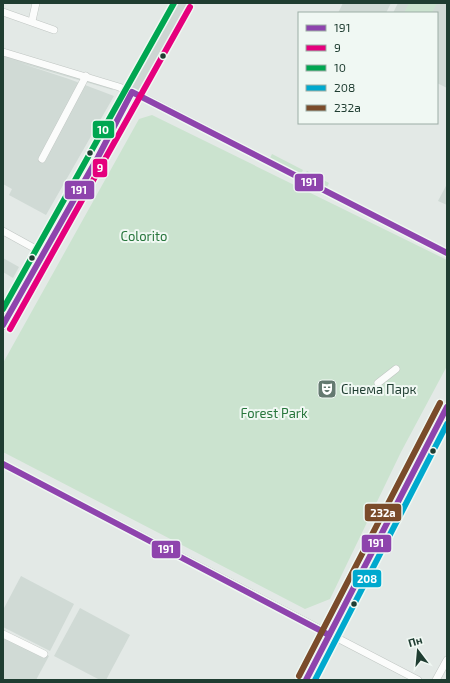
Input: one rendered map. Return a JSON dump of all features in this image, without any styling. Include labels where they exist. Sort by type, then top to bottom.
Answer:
[{"type":"main road","points":[[3,325],[183,3]]},
{"type":"street","points":[[32,22],[36,3]]},
{"type":"street","points":[[3,12],[54,30]]},
{"type":"street","points":[[3,52],[86,76],[132,92],[447,253]]},
{"type":"street","points":[[42,159],[86,76]]},
{"type":"street","points":[[3,231],[43,253]]},
{"type":"street","points":[[378,383],[396,369]]},
{"type":"street","points":[[306,680],[447,407]]},
{"type":"street","points":[[3,464],[418,680]]},
{"type":"street","points":[[3,634],[44,654]]},
{"type":"street","points":[[436,680],[447,660]]},
{"type":"shaded area","points":[[343,3],[391,3],[386,12],[338,12]]},
{"type":"shaded area","points":[[398,3],[447,3],[447,88],[438,84],[438,12],[394,12]]},
{"type":"shaded area","points":[[3,55],[112,88],[113,90],[20,63],[114,96],[46,215],[9,195],[12,189],[3,184]]},
{"type":"shaded area","points":[[447,184],[447,205],[438,201]]},
{"type":"shaded area","points":[[3,258],[19,267],[13,278],[3,272]]},
{"type":"shaded area","points":[[21,576],[74,604],[50,651],[3,627],[3,610]]},
{"type":"shaded area","points":[[80,608],[130,635],[106,680],[100,680],[54,656]]},
{"type":"shaded area","points":[[3,631],[49,656],[36,680],[3,680]]},
{"type":"green space","points":[[409,3],[437,3],[432,12],[404,12]]},
{"type":"green space","points":[[152,115],[447,260],[447,366],[401,452],[330,599],[305,609],[3,452],[3,363],[139,119]]},
{"type":"green space","points":[[272,154],[303,170],[301,174],[270,158]]},
{"type":"green space","points":[[307,171],[329,183],[327,187],[304,175]]},
{"type":"transit line","name":"10","points":[[3,309],[174,3]]},
{"type":"transit line","name":"9","points":[[10,329],[190,7]]},
{"type":"transit line","name":"191","points":[[3,325],[98,157],[132,92],[447,253]]},
{"type":"transit line","name":"232а","points":[[299,676],[440,403]]},
{"type":"transit line","name":"191","points":[[306,680],[447,407]]},
{"type":"transit line","name":"208","points":[[315,680],[447,424]]},
{"type":"transit line","name":"191","points":[[3,464],[329,635]]},
{"type":"place","name":"Сінема Парк","points":[[327,389]]},
{"type":"park label","name":"Colorito","points":[[144,236]]},
{"type":"park label","name":"Forest Park","points":[[274,413]]}]
